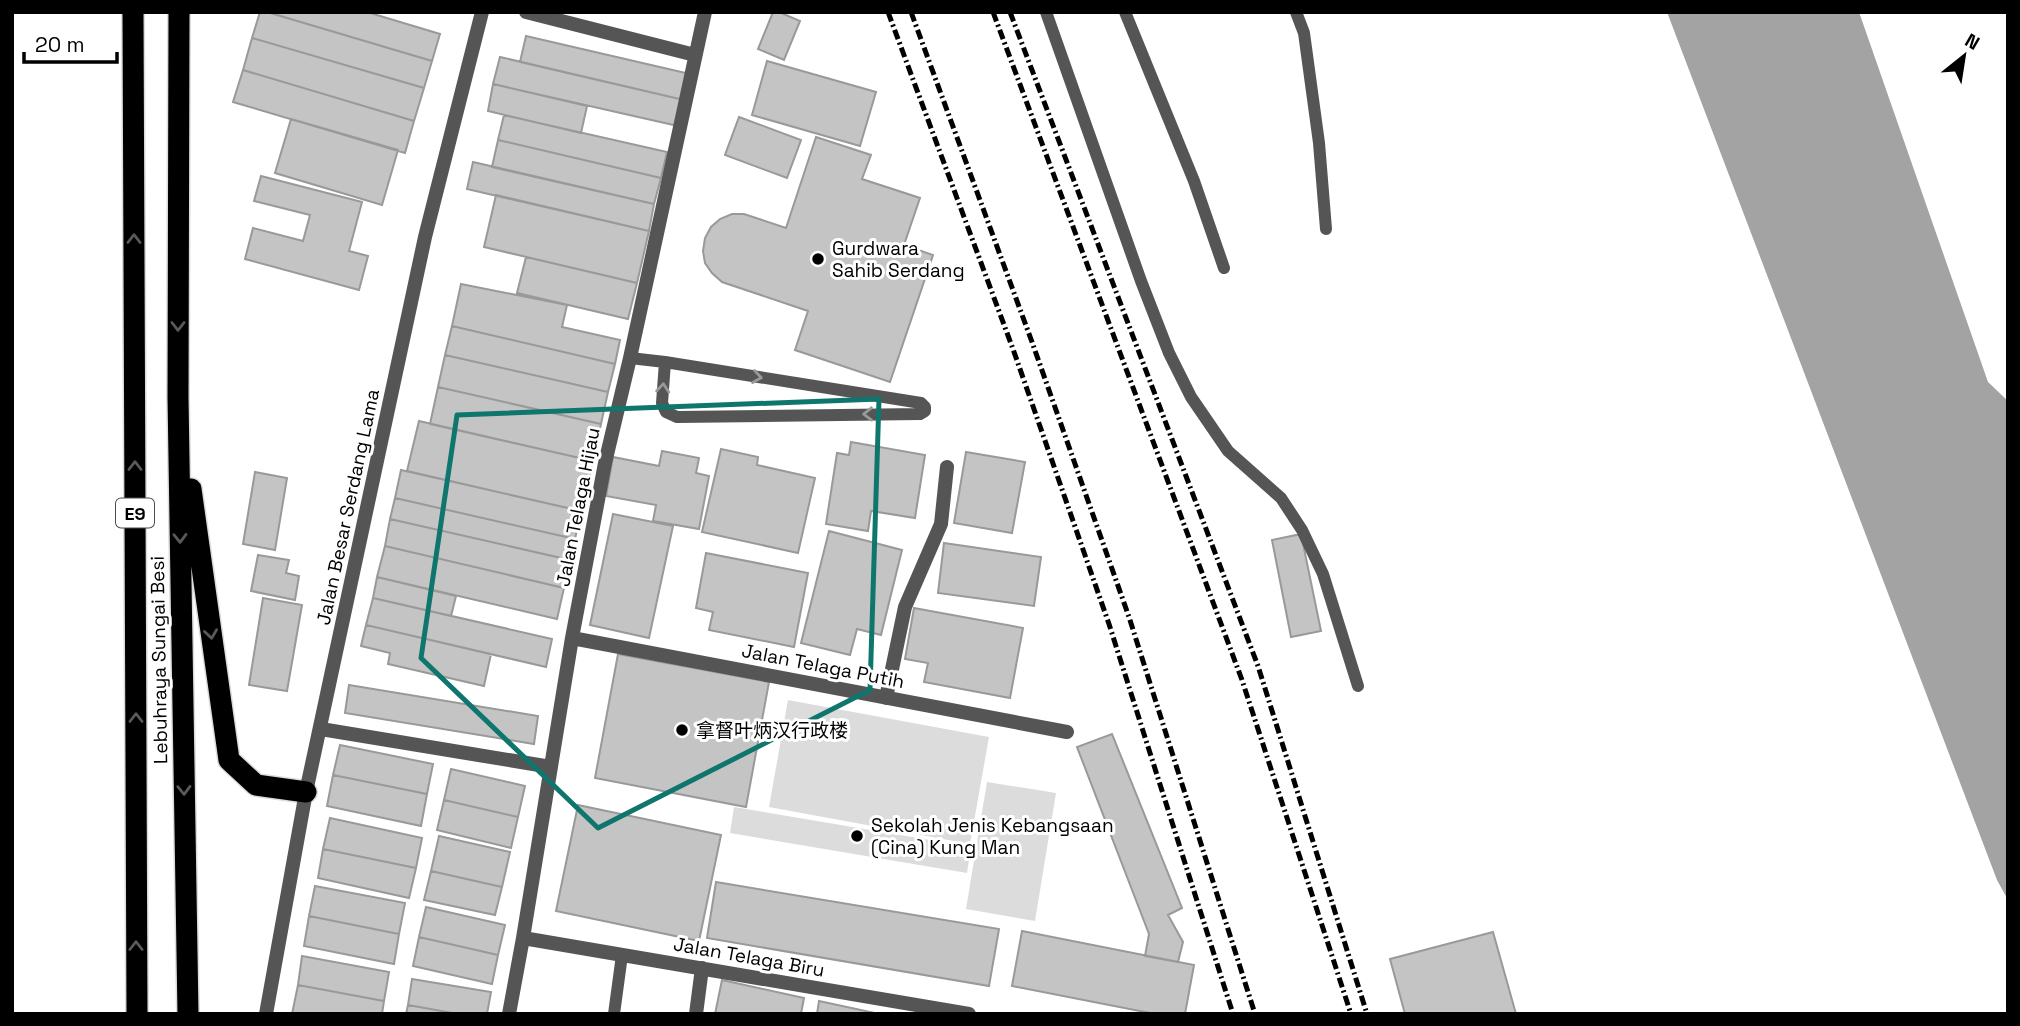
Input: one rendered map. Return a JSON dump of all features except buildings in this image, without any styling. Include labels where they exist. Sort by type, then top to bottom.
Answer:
[{"type":"highway","name":"Lebuhraya Sungai Besi","points":[[133,12],[137,1014]]},
{"type":"highway","name":"Lebuhraya Sungai Besi","points":[[179,12],[178,397],[188,1014]]},
{"type":"highway","points":[[178,397],[229,760],[257,785],[306,792]]},
{"type":"street","name":"Jalan Besar Serdang Lama","points":[[266,1014],[306,792],[425,237],[482,12]]},
{"type":"street","points":[[526,12],[695,55]]},
{"type":"street","name":"Jalan Telaga Hijau","points":[[509,1014],[572,638],[605,463],[705,12]]},
{"type":"street","points":[[886,698],[905,607],[941,524],[947,467]]},
{"type":"street","name":"Jalan Telaga Putih","points":[[572,638],[1067,732]]},
{"type":"street","points":[[321,729],[551,767]]},
{"type":"street","name":"Jalan Telaga Biru","points":[[523,938],[969,1014]]},
{"type":"street","points":[[696,1014],[702,968]]},
{"type":"lane","points":[[1046,12],[1169,353],[1191,397],[1228,451],[1281,498],[1302,530],[1323,575],[1358,686]]},
{"type":"lane","points":[[1125,12],[1194,181],[1224,268]]},
{"type":"lane","points":[[1296,12],[1304,33],[1319,143],[1326,229]]},
{"type":"lane","points":[[630,358],[665,362],[920,403],[925,407],[925,411],[920,414],[677,417],[666,412],[662,403],[665,362]]},
{"type":"lane","points":[[614,1014],[622,955]]},
{"type":"highlighted area","points":[[879,399],[870,690],[598,828],[421,658],[457,415]]},
{"type":"shaded area","points":[[1667,12],[1859,12],[1988,382],[2008,401],[2008,900],[1997,880]]},
{"type":"shaded area","points":[[788,700],[989,737],[970,844],[769,807]]},
{"type":"shaded area","points":[[987,782],[1056,793],[1035,921],[966,909]]},
{"type":"shaded area","points":[[734,807],[971,847],[967,873],[730,833]]},
{"type":"railway","points":[[888,12],[1013,349],[1109,624],[1233,1014]]},
{"type":"railway","points":[[911,12],[1129,617],[1255,1014]]},
{"type":"railway","points":[[993,12],[1242,680],[1351,1014]]},
{"type":"railway","points":[[1010,12],[1258,666],[1367,1014]]},
{"type":"place","name":"Gurdwara Sahib Serdang","points":[[818,259]]},
{"type":"place","name":"拿督叶炳汉行政楼","points":[[682,730]]},
{"type":"place","name":"Sekolah Jenis Kebangsaan (Cina) Kung Man","points":[[857,836]]}]
